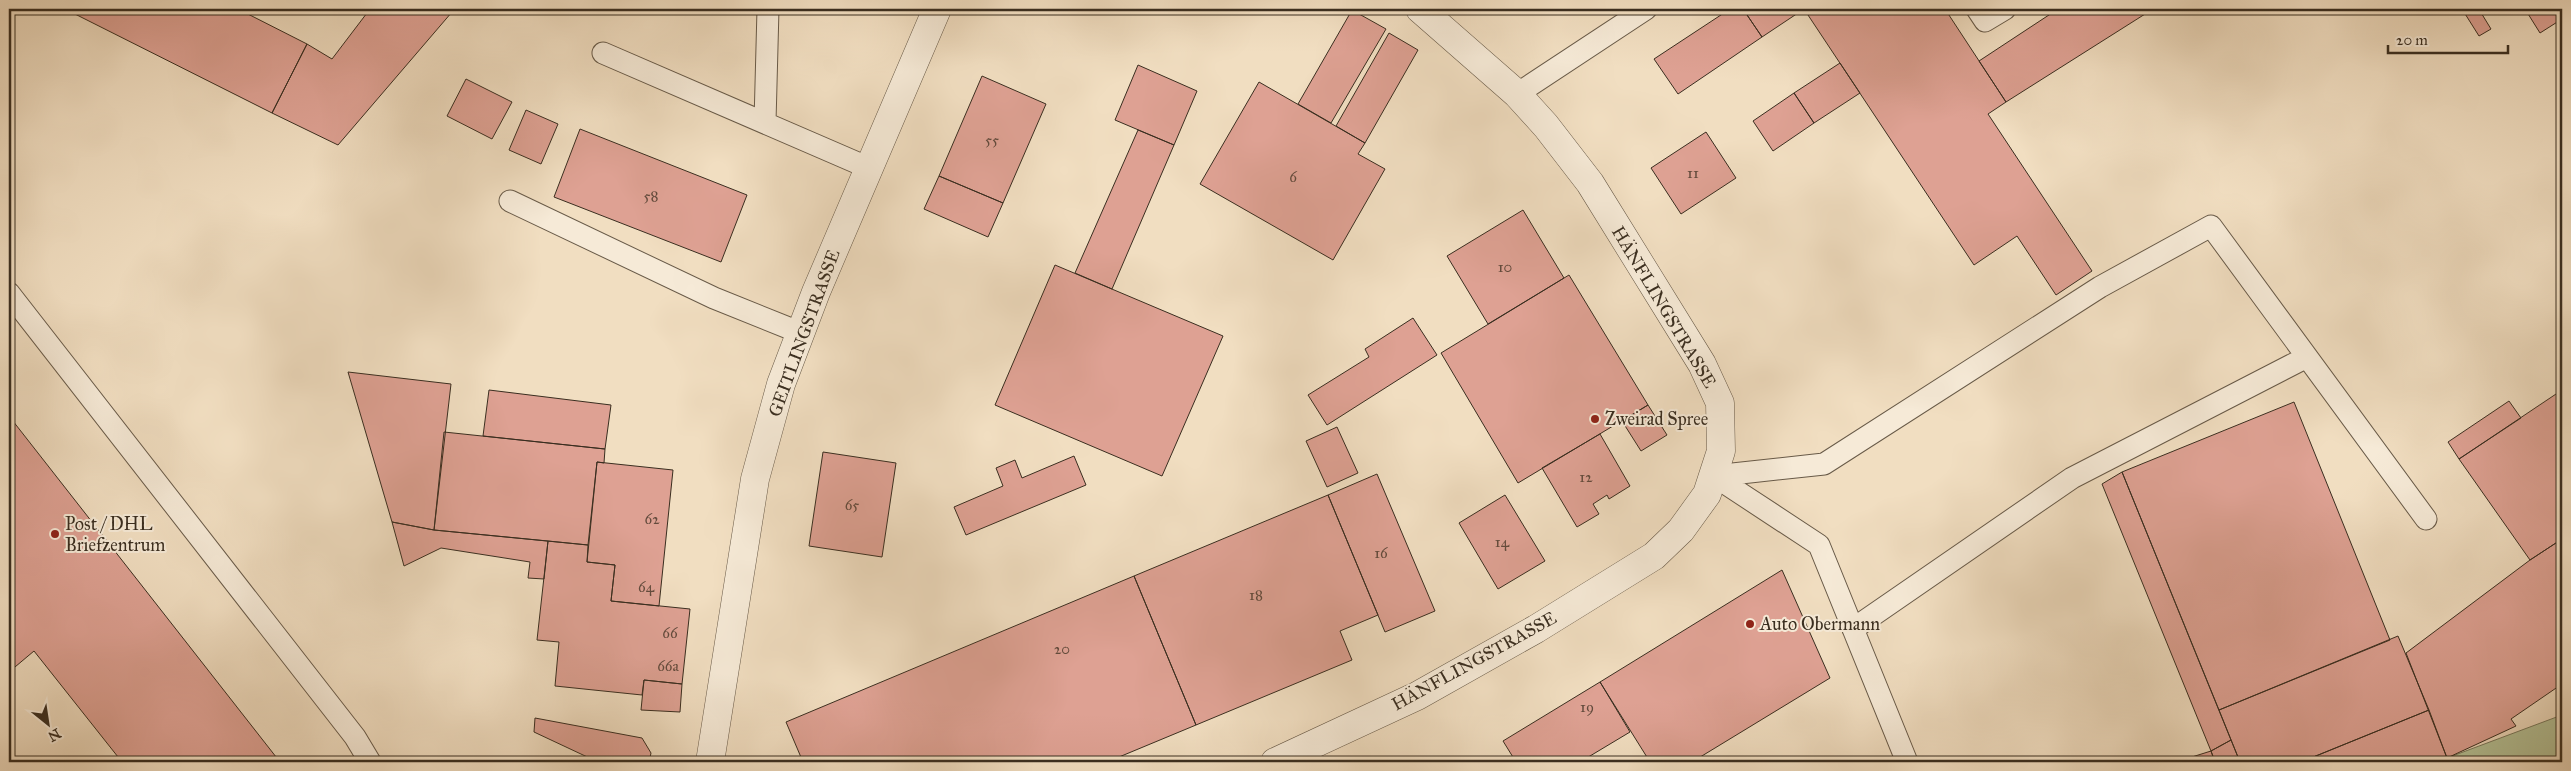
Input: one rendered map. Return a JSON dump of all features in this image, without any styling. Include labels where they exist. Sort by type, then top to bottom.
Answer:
[{"type":"street","name":"GEITLINGSTRASSE","points":[[710,762],[755,479],[781,384],[869,168],[937,9]]},
{"type":"street","name":"HÄNFLINGSTRASSE","points":[[1275,762],[1417,696],[1536,629],[1654,556],[1681,530],[1708,494],[1721,451],[1720,403],[1702,364],[1590,183],[1546,126],[1517,94],[1420,9]]},
{"type":"lane","points":[[765,122],[768,9]]},
{"type":"lane","points":[[1517,94],[1646,9]]},
{"type":"lane","points":[[1977,9],[1985,21],[2006,9]]},
{"type":"lane","points":[[603,53],[869,168]]},
{"type":"lane","points":[[510,202],[714,298],[801,333]]},
{"type":"lane","points":[[1714,476],[1824,464],[2100,287],[2211,226],[2426,519]]},
{"type":"lane","points":[[9,293],[349,730],[370,762]]},
{"type":"lane","points":[[1853,629],[2072,478],[2307,357]]},
{"type":"lane","points":[[1714,476],[1820,545],[1907,762]]},
{"type":"green space","points":[[2562,715],[2562,762],[2441,762],[2447,758]]},
{"type":"building","points":[[65,9],[238,9],[307,44],[272,113]]},
{"type":"building","points":[[370,9],[446,9],[452,12],[338,145],[272,113],[307,44],[332,59]]},
{"type":"building","points":[[1730,9],[1743,9],[1762,37],[1678,94],[1654,59]]},
{"type":"building","points":[[1743,9],[1804,9],[1762,37]]},
{"type":"building","points":[[1804,9],[1945,9],[2006,102],[1988,114],[2092,271],[2056,295],[2017,236],[1974,265]]},
{"type":"building","points":[[2058,9],[2153,9],[2006,102],[1979,61]]},
{"type":"building","points":[[2462,9],[2481,9],[2480,11],[2491,29],[2479,36]]},
{"type":"building","points":[[2525,9],[2562,9],[2562,19],[2540,33]]},
{"type":"building","points":[[1352,10],[1386,29],[1331,123],[1298,104]]},
{"type":"building","points":[[1389,33],[1418,50],[1365,143],[1336,126]]},
{"type":"building","points":[[1840,63],[1860,93],[1814,123],[1794,93]]},
{"type":"building","points":[[1138,65],[1197,91],[1174,145],[1115,120]]},
{"type":"building","points":[[982,76],[1046,104],[1003,203],[939,176]]},
{"type":"building","points":[[466,79],[512,102],[492,139],[447,116]]},
{"type":"building","points":[[1259,82],[1365,143],[1358,154],[1385,169],[1333,260],[1200,184]]},
{"type":"building","points":[[1794,93],[1814,123],[1773,151],[1753,121]]},
{"type":"building","points":[[526,110],[558,124],[541,164],[509,150]]},
{"type":"building","points":[[580,129],[747,195],[721,262],[554,197]]},
{"type":"building","points":[[1138,130],[1174,145],[1112,289],[1075,273]]},
{"type":"building","points":[[1706,132],[1736,178],[1681,214],[1651,168]]},
{"type":"building","points":[[939,176],[1003,203],[988,237],[924,209]]},
{"type":"building","points":[[1523,210],[1564,278],[1488,324],[1447,256]]},
{"type":"building","points":[[1055,265],[1223,336],[1162,476],[995,405]]},
{"type":"building","points":[[1569,275],[1648,405],[1518,483],[1441,353]]},
{"type":"building","points":[[1413,318],[1437,355],[1327,425],[1308,395],[1369,357],[1365,349]]},
{"type":"building","points":[[348,372],[451,384],[434,530],[392,522]]},
{"type":"building","points":[[489,390],[611,405],[605,449],[483,436]]},
{"type":"building","points":[[2562,390],[2562,539],[2530,560],[2459,459]]},
{"type":"building","points":[[2509,401],[2521,418],[2459,459],[2448,442]]},
{"type":"building","points":[[2294,402],[2390,640],[2219,710],[2122,472]]},
{"type":"building","points":[[1648,405],[1667,435],[1641,451],[1622,421]]},
{"type":"building","name":"Post / DHL Briefzentrum","points":[[9,416],[280,762],[122,762],[34,651],[9,672]]},
{"type":"building","points":[[1337,427],[1358,473],[1327,487],[1306,441]]},
{"type":"building","points":[[444,432],[605,449],[604,463],[597,462],[588,545],[434,530]]},
{"type":"building","points":[[1600,434],[1630,486],[1609,499],[1607,495],[1593,504],[1599,514],[1577,527],[1542,468]]},
{"type":"building","points":[[823,452],[896,463],[882,557],[809,546]]},
{"type":"building","points":[[1074,456],[1086,485],[966,535],[954,507],[1003,486],[996,468],[1015,460],[1022,478]]},
{"type":"building","points":[[597,462],[673,470],[659,606],[611,601],[615,565],[587,562]]},
{"type":"building","points":[[2122,472],[2231,740],[2211,751],[2102,484]]},
{"type":"building","points":[[1377,474],[1435,611],[1385,632],[1328,495]]},
{"type":"building","points":[[1328,495],[1378,615],[1340,631],[1352,660],[1196,725],[1134,576]]},
{"type":"building","points":[[1505,495],[1545,561],[1498,589],[1459,523]]},
{"type":"building","points":[[392,522],[434,530],[548,541],[544,579],[528,578],[530,562],[441,548],[404,566]]},
{"type":"building","points":[[2562,539],[2562,684],[2511,719],[2516,726],[2447,758],[2406,653],[2530,560]]},
{"type":"building","points":[[548,541],[588,545],[587,562],[615,565],[611,601],[690,609],[682,684],[644,680],[642,695],[555,686],[559,642],[537,640]]},
{"type":"building","name":"Auto Obermann","points":[[1782,570],[1830,678],[1692,762],[1650,762],[1600,682]]},
{"type":"building","points":[[1134,576],[1196,725],[1107,762],[803,762],[786,722]]},
{"type":"building","points":[[2398,636],[2429,710],[2301,762],[2240,762],[2219,710]]},
{"type":"building","points":[[644,680],[682,684],[680,712],[641,710]]},
{"type":"building","points":[[1600,682],[1630,732],[1580,762],[1516,762],[1503,741]]},
{"type":"building","points":[[2429,710],[2447,758],[2438,762],[2301,762]]},
{"type":"building","points":[[535,718],[642,738],[651,753],[649,762],[598,762],[534,732]]},
{"type":"building","points":[[2231,740],[2240,762],[2215,762],[2211,751]]},
{"type":"building","points":[[2211,751],[2215,762],[2176,762]]},
{"type":"place","name":"Zweirad Spree","points":[[1595,419]]},
{"type":"place","name":"Post / DHL Briefzentrum","points":[[55,534]]},
{"type":"place","name":"Auto Obermann","points":[[1750,624]]}]
